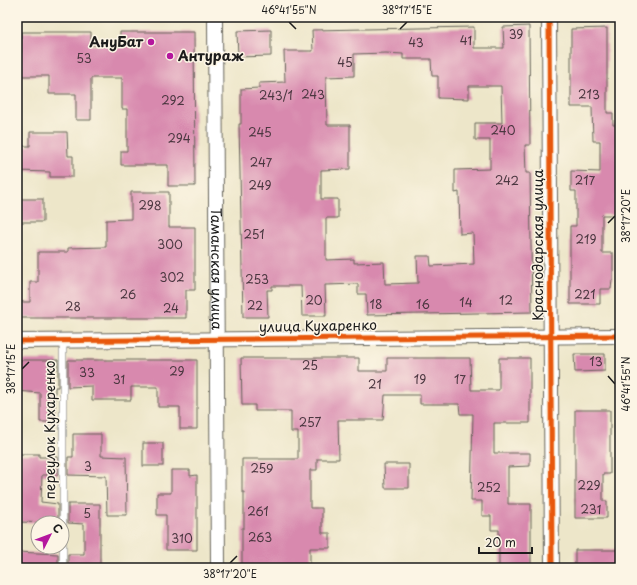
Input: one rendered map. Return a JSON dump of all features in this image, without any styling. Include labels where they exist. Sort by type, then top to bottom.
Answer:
[{"type":"street","name":"Таманская улица","points":[[215,17],[218,339],[218,568]]},
{"type":"street","name":"Краснодарская улица","points":[[549,17],[552,568]]},
{"type":"street","name":"улица Кухаренко","points":[[17,341],[620,336]]},
{"type":"lane","name":"переулок Кухаренко","points":[[63,341],[64,568]]},
{"type":"building","points":[[529,26],[530,145],[525,145],[526,173],[530,173],[532,312],[367,315],[366,294],[358,294],[358,284],[325,285],[326,316],[302,316],[301,286],[272,286],[272,290],[267,290],[268,317],[243,317],[239,124],[241,124],[241,89],[259,88],[259,83],[285,82],[284,51],[313,51],[312,30],[474,27],[474,48],[504,48],[503,27]],"holes":[[[354,54],[403,54],[403,59],[431,59],[432,76],[438,76],[438,98],[469,99],[469,86],[501,86],[502,123],[475,123],[475,140],[490,140],[490,169],[455,170],[455,193],[459,192],[460,234],[473,233],[474,264],[431,266],[430,256],[417,256],[418,283],[385,284],[384,262],[354,263],[354,259],[326,260],[326,218],[338,218],[338,199],[321,199],[321,170],[350,169],[350,125],[327,125],[326,77],[354,76]]]},
{"type":"building","points":[[607,28],[607,113],[613,113],[613,125],[620,125],[620,215],[602,215],[602,253],[613,253],[613,280],[611,289],[600,289],[600,304],[570,304],[570,226],[576,226],[576,191],[571,191],[571,171],[600,172],[600,141],[593,141],[592,107],[571,107],[571,29]]},
{"type":"building","points":[[271,30],[271,56],[238,57],[237,31]]},
{"type":"building","points":[[21,32],[91,32],[91,45],[120,45],[120,32],[194,32],[195,186],[168,186],[168,165],[121,165],[121,151],[127,151],[127,109],[122,109],[122,78],[91,78],[91,120],[76,120],[76,94],[49,94],[49,76],[17,76],[17,53],[21,53]]},
{"type":"building","points":[[30,132],[67,132],[68,156],[73,156],[73,177],[50,177],[50,172],[17,171],[17,146],[30,146]]},
{"type":"building","points":[[131,192],[169,192],[169,227],[195,227],[195,290],[186,290],[186,318],[19,318],[19,302],[30,302],[30,282],[38,282],[38,252],[68,252],[68,248],[106,247],[106,220],[131,219]]},
{"type":"building","points":[[17,199],[43,199],[43,222],[17,222]]},
{"type":"building","points":[[574,354],[605,354],[605,371],[575,372]]},
{"type":"building","points":[[241,358],[359,358],[359,371],[387,371],[387,358],[470,358],[471,390],[499,390],[499,358],[530,358],[530,423],[494,423],[494,453],[530,453],[530,466],[508,467],[508,504],[531,504],[531,568],[499,568],[499,530],[491,530],[491,516],[482,516],[482,501],[471,501],[473,414],[460,414],[459,404],[420,404],[420,395],[385,395],[383,420],[338,420],[339,459],[317,459],[317,470],[310,470],[310,508],[322,508],[322,533],[330,533],[330,548],[310,548],[310,568],[242,568],[244,492],[242,492],[242,459],[298,459],[298,432],[291,432],[291,411],[255,411],[255,405],[242,405]]},
{"type":"building","points":[[17,360],[58,360],[58,387],[55,387],[55,422],[40,422],[40,393],[17,391]]},
{"type":"building","points":[[68,360],[197,360],[197,429],[180,429],[180,407],[158,407],[158,387],[131,387],[131,400],[92,400],[92,386],[68,387]]},
{"type":"building","points":[[575,410],[610,410],[610,474],[603,474],[603,501],[607,501],[607,518],[575,518]]},
{"type":"building","points":[[73,434],[101,434],[101,456],[126,457],[127,515],[107,515],[106,476],[68,475],[68,457],[73,457]]},
{"type":"building","points":[[143,443],[163,443],[163,466],[143,466]]},
{"type":"building","points":[[17,454],[39,454],[39,457],[58,457],[58,475],[42,475],[41,502],[58,504],[58,515],[30,515],[30,522],[17,522]]},
{"type":"building","points":[[384,464],[409,464],[409,488],[385,488]]},
{"type":"building","points":[[171,470],[190,470],[190,476],[197,475],[197,550],[166,550],[166,515],[157,515],[157,493],[171,493]]},
{"type":"building","points":[[68,504],[100,504],[100,568],[68,568],[68,555],[84,554],[84,524],[70,523],[70,515],[68,515]]},
{"type":"building","points":[[575,550],[620,550],[620,565],[598,565],[598,568],[581,568],[581,566],[575,565]]},
{"type":"building","points":[[17,552],[30,553],[30,555],[58,555],[58,568],[17,568]]},
{"type":"cycle path","points":[[549,17],[552,568]]},
{"type":"cycle path","points":[[17,341],[620,336]]},
{"type":"place","name":"АнуБат","points":[[151,42]]},
{"type":"place","name":"Антураж","points":[[170,56]]}]
